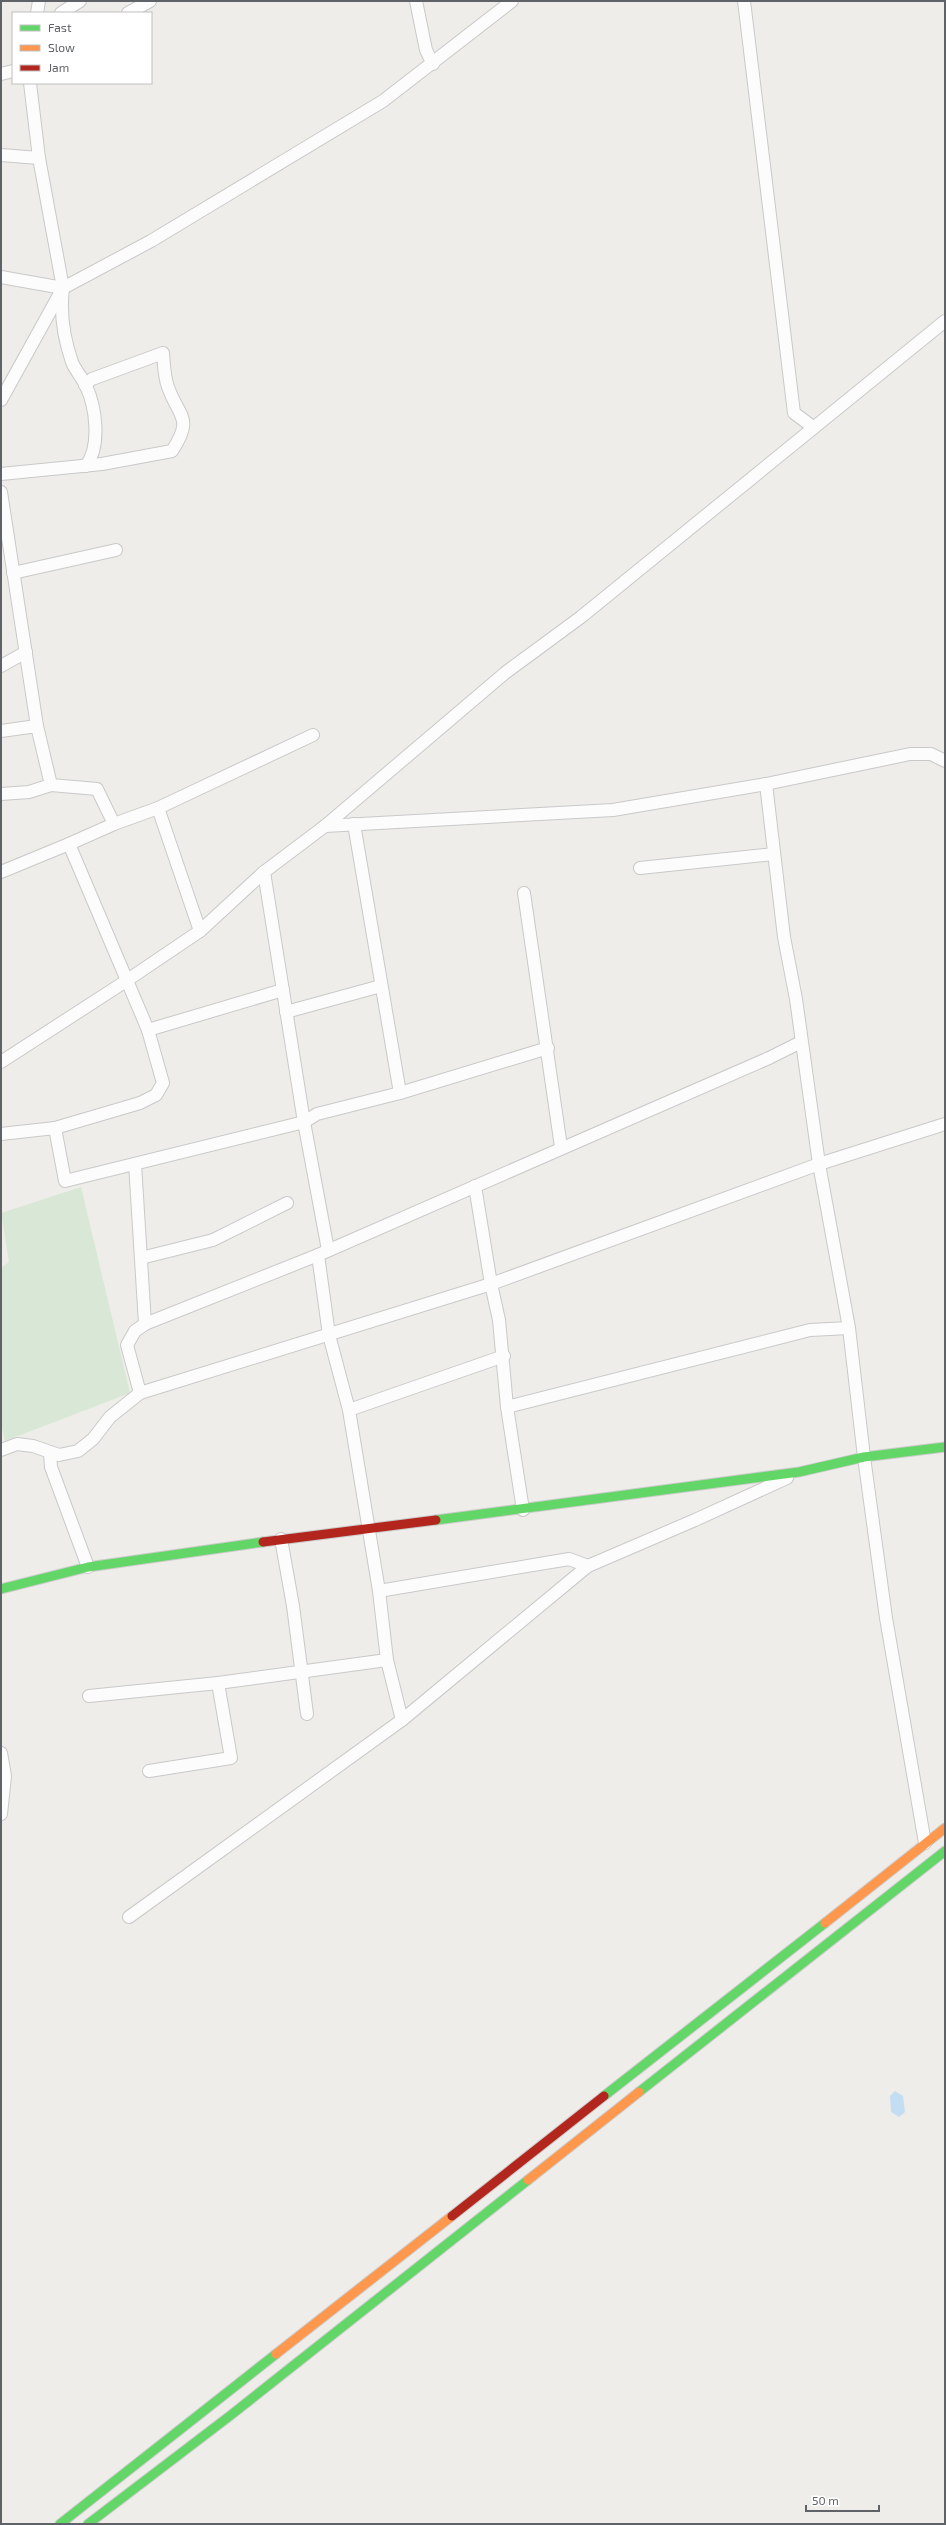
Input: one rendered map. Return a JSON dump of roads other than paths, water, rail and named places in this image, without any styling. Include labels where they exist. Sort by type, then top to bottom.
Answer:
[{"type":"main road","points":[[1,1589],[88,1567],[281,1539],[523,1510],[799,1472],[864,1457],[945,1447]]},
{"type":"main road","points":[[60,2524],[945,1828]]},
{"type":"main road","points":[[88,2524],[231,2415],[945,1851]]},
{"type":"street","points":[[37,12],[39,1]]},
{"type":"street","points":[[63,12],[80,1]]},
{"type":"street","points":[[130,12],[150,1]]},
{"type":"street","points":[[416,1],[426,50],[433,64]]},
{"type":"street","points":[[744,1],[794,412],[813,427]]},
{"type":"street","points":[[3,394],[63,288],[151,241],[383,101],[433,64],[510,2]]},
{"type":"street","points":[[1,74],[12,71]]},
{"type":"street","points":[[30,84],[39,158],[63,288],[62,311],[70,354],[72,363],[85,385],[94,423],[95,446],[93,457],[86,466]]},
{"type":"street","points":[[1,154],[39,158]]},
{"type":"street","points":[[1,277],[63,288]]},
{"type":"street","points":[[1,1062],[200,931],[264,872],[325,826],[499,678],[581,617],[945,321]]},
{"type":"street","points":[[1,474],[86,466],[172,451],[182,435],[184,426],[179,408],[167,385],[163,353],[92,379],[85,385]]},
{"type":"street","points":[[1,492],[37,726],[51,785]]},
{"type":"street","points":[[13,573],[116,550]]},
{"type":"street","points":[[1,666],[26,652]]},
{"type":"street","points":[[1,731],[37,726]]},
{"type":"street","points":[[1,872],[114,824],[158,808],[313,735]]},
{"type":"street","points":[[325,826],[613,810],[766,784],[910,754],[931,754],[945,761]]},
{"type":"street","points":[[766,784],[784,937],[819,1164],[849,1328],[864,1457],[887,1626],[925,1843]]},
{"type":"street","points":[[1,794],[29,792],[51,785],[97,789],[114,824]]},
{"type":"street","points":[[158,808],[200,931]]},
{"type":"street","points":[[354,824],[400,1093]]},
{"type":"street","points":[[1,1134],[55,1128],[140,1103],[156,1094],[163,1083],[148,1030],[69,844]]},
{"type":"street","points":[[640,868],[774,854]]},
{"type":"street","points":[[264,872],[323,1252],[329,1335],[349,1410],[367,1528],[379,1591],[387,1660],[402,1720]]},
{"type":"street","points":[[524,893],[548,1048],[561,1147]]},
{"type":"street","points":[[286,1012],[381,986]]},
{"type":"street","points":[[148,1030],[283,990]]},
{"type":"street","points":[[140,1393],[127,1345],[135,1331],[145,1324],[323,1252],[561,1147],[769,1058],[801,1042]]},
{"type":"street","points":[[55,1128],[65,1181],[304,1122],[317,1114],[400,1093],[548,1048]]},
{"type":"street","points":[[1,1450],[17,1444],[33,1446],[50,1453],[60,1455],[78,1451],[93,1439],[110,1417],[140,1393],[491,1284],[819,1164],[945,1124]]},
{"type":"street","points":[[135,1164],[145,1324]]},
{"type":"street","points":[[475,1186],[491,1284],[499,1320],[504,1356],[506,1407],[523,1510]]},
{"type":"street","points":[[141,1258],[212,1240],[287,1203]]},
{"type":"street","points":[[506,1407],[810,1330],[849,1328]]},
{"type":"street","points":[[349,1410],[504,1356]]},
{"type":"street","points":[[50,1453],[51,1466],[88,1567]]},
{"type":"street","points":[[129,1917],[402,1720],[588,1566],[696,1520],[799,1472]]},
{"type":"street","points":[[281,1539],[293,1606],[300,1670],[307,1714]]},
{"type":"street","points":[[379,1591],[569,1559],[588,1566]]},
{"type":"street","points":[[89,1696],[218,1683],[300,1670],[387,1660]]},
{"type":"street","points":[[149,1771],[231,1758],[218,1683]]},
{"type":"street","points":[[1,1753],[4,1776],[1,1814]]},
{"type":"water","points":[[895,2091],[903,2096],[905,2112],[899,2117],[891,2112],[890,2096]]}]
